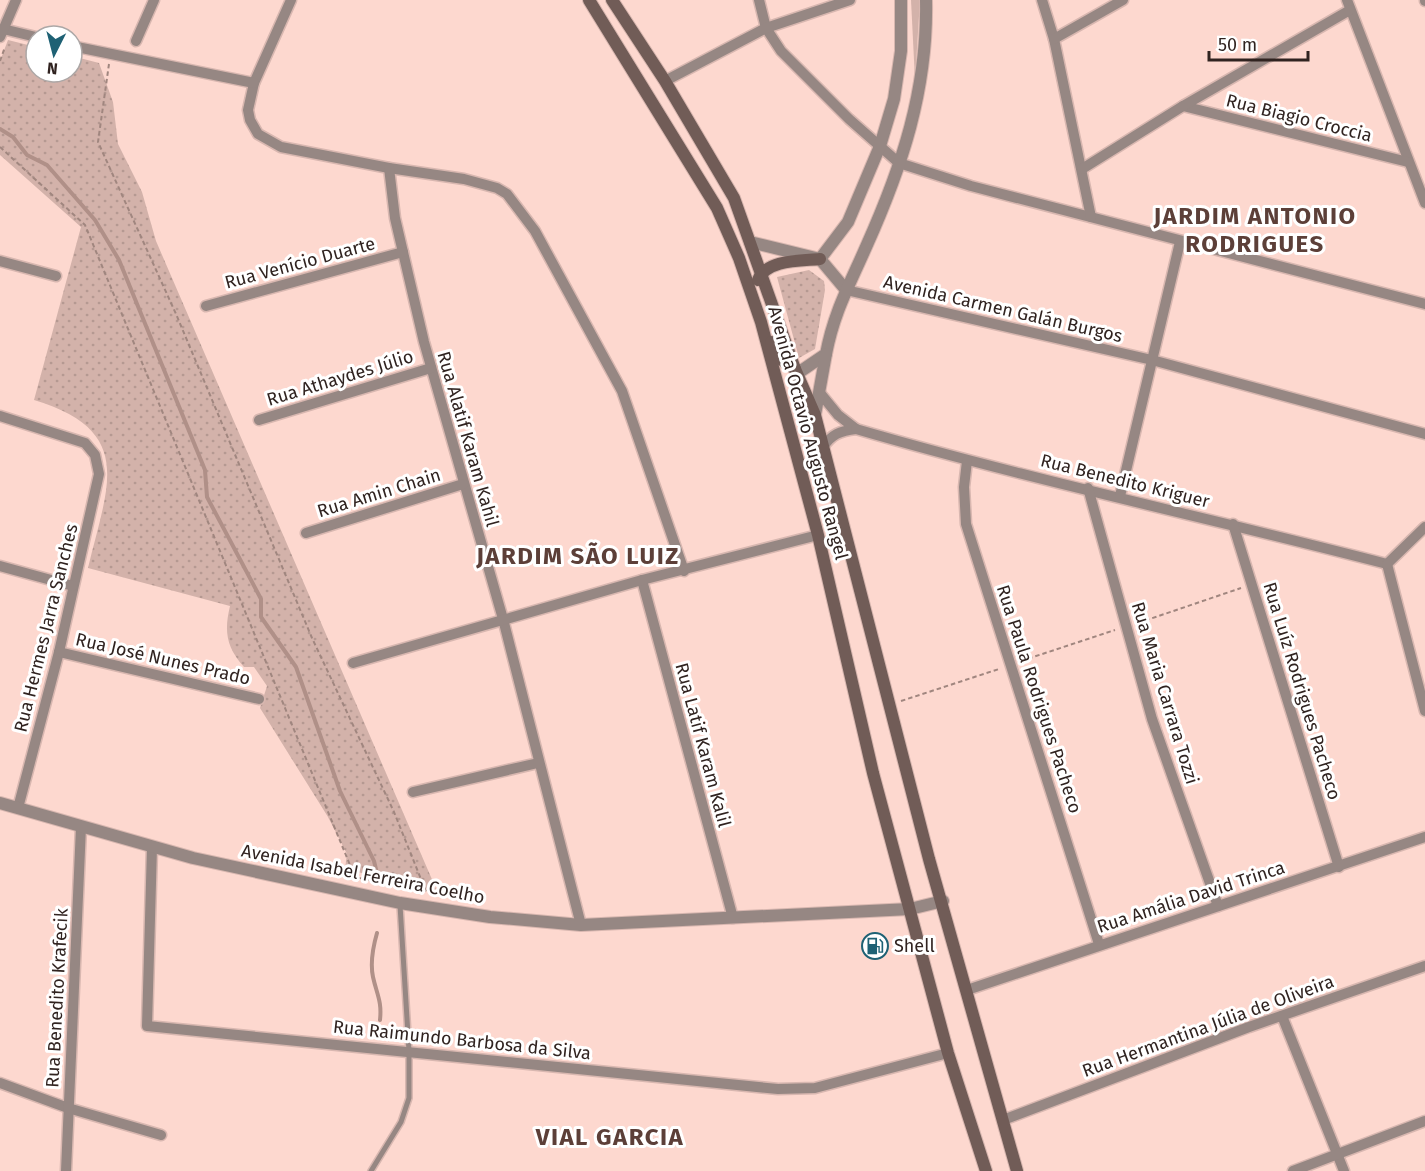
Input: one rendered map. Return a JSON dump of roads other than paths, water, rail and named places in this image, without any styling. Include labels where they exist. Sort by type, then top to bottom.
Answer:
[{"type":"main road","name":"Avenida Octavio Augusto Rangel","points":[[590,0],[717,208],[739,258],[761,322],[818,535],[873,773],[948,1053],[986,1171]]},
{"type":"main road","name":"Avenida Octavio Augusto Rangel","points":[[614,2],[665,81],[734,198],[795,369],[815,416],[929,859],[943,901],[1017,1171]]},
{"type":"main road","points":[[795,369],[779,358],[761,322],[756,284],[761,274],[779,264],[820,259]]},
{"type":"street","points":[[16,0],[4,36],[24,37]]},
{"type":"street","points":[[136,41],[154,0]]},
{"type":"street","points":[[291,0],[254,83],[248,110],[250,120],[258,134],[281,147],[388,168],[464,179],[497,188],[507,194],[535,231],[622,391],[684,571]]},
{"type":"street","points":[[759,0],[766,28],[781,51],[849,119],[899,163],[971,186],[1425,304]]},
{"type":"street","points":[[665,81],[766,28],[850,0]]},
{"type":"street","points":[[820,259],[848,222],[880,146],[894,99],[901,51],[901,0]]},
{"type":"street","points":[[815,416],[831,323],[867,247],[899,163],[922,84],[926,0]]},
{"type":"street","points":[[1042,0],[1054,39],[1092,217]]},
{"type":"street","points":[[1054,39],[1123,0]]},
{"type":"street","points":[[1082,169],[1348,5],[1425,203]]},
{"type":"street","points":[[84,49],[254,83]]},
{"type":"street","name":"Rua Biagio Croccia","points":[[1183,106],[1408,162]]},
{"type":"street","name":"Rua Alatif Karam Kahil","points":[[388,168],[403,252],[431,368],[503,620],[581,925]]},
{"type":"street","points":[[750,242],[820,259],[846,290]]},
{"type":"street","points":[[1120,496],[1180,242]]},
{"type":"street","name":"Rua Venício Duarte","points":[[206,306],[403,252]]},
{"type":"street","points":[[0,261],[56,276]]},
{"type":"street","name":"Avenida Carmen Galán Burgos","points":[[846,290],[1152,360],[1425,434]]},
{"type":"street","points":[[795,369],[801,371],[826,354]]},
{"type":"street","name":"Rua Athaydes Júlio","points":[[259,420],[431,368]]},
{"type":"street","name":"Rua Benedito Kriguer","points":[[820,393],[838,414],[856,429],[967,461],[1088,488],[1387,564]]},
{"type":"street","name":"Rua Hermes Jarra Sanches","points":[[0,416],[85,443],[95,454],[99,474],[59,652],[18,808]]},
{"type":"street","points":[[823,447],[830,436],[840,431],[856,429]]},
{"type":"street","name":"Rua Paula Rodrigues Pacheco","points":[[967,461],[964,487],[966,524],[1099,944]]},
{"type":"street","name":"Rua Amin Chain","points":[[306,533],[463,484]]},
{"type":"street","name":"Rua Maria Carrara Tozzi","points":[[1088,488],[1152,719],[1218,906]]},
{"type":"street","name":"Rua Luíz Rodrigues Pacheco","points":[[1233,524],[1339,867]]},
{"type":"street","points":[[1424,704],[1387,564],[1425,527]]},
{"type":"street","points":[[352,663],[642,580],[818,535]]},
{"type":"street","points":[[0,566],[74,586]]},
{"type":"street","name":"Rua Latif Karam Kalil","points":[[642,580],[733,918]]},
{"type":"street","name":"Rua José Nunes Prado","points":[[59,652],[259,699]]},
{"type":"street","points":[[413,792],[538,763]]},
{"type":"street","name":"Avenida Isabel Ferreira Coelho","points":[[0,803],[193,858],[400,903],[490,917],[581,925],[910,909],[943,901]]},
{"type":"street","name":"Rua Benedito Krafecik","points":[[66,1171],[81,827]]},
{"type":"street","name":"Rua Amália David Trinca","points":[[967,990],[1099,944],[1425,837]]},
{"type":"street","name":"Rua Raimundo Barbosa da Silva","points":[[152,847],[147,1026],[778,1089],[815,1088],[948,1053]]},
{"type":"street","name":"Rua Hermantina Júlia de Oliveira","points":[[1002,1120],[1282,1016],[1425,966]]},
{"type":"street","points":[[1282,1016],[1344,1171]]},
{"type":"street","points":[[0,1083],[68,1108],[161,1135]]},
{"type":"street","points":[[1293,1171],[1425,1121]]},
{"type":"lane","points":[[371,1171],[401,1122],[410,1098],[400,903]]},
{"type":"waterway","points":[[0,129],[13,137],[27,155],[47,165],[95,220],[119,260],[205,470],[207,497],[261,599],[261,617],[296,667],[340,791],[374,861],[379,882]]},
{"type":"waterway","points":[[377,933],[372,966],[380,1003],[380,1020]]},
{"type":"place","name":"Shell","points":[[875,946]]},
{"type":"district","name":"JARDIM ANTONIO RODRIGUES","points":[[1255,230]]},
{"type":"district","name":"JARDIM SÃO LUIZ","points":[[578,556]]},
{"type":"district","name":"VIAL GARCIA","points":[[610,1137]]}]
